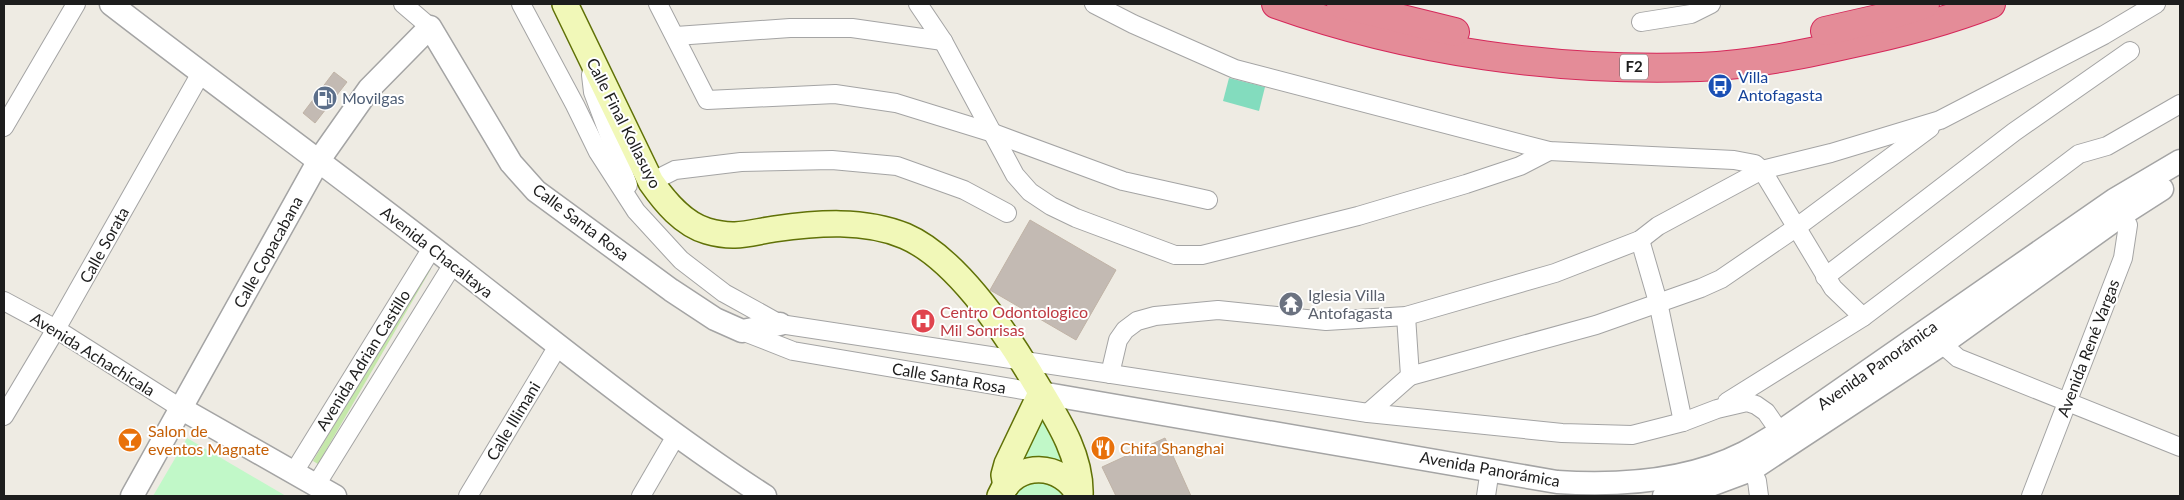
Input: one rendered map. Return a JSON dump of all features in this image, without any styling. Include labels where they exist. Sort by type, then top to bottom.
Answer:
[{"type":"highway","name":"F2","points":[[1276,4],[1317,18],[1419,44],[1487,56],[1621,67],[1692,67],[1789,57],[1886,37],[1956,18],[1991,4]]},
{"type":"highway","name":"F2","points":[[1341,4],[1434,28],[1499,39],[1553,46],[1697,51],[1786,40],[1882,18],[1925,4]]},
{"type":"main road","name":"Calle Final Kollasuyo","points":[[565,4],[650,182],[664,201],[678,213],[706,230],[738,236],[774,229],[842,223],[875,227],[906,236],[929,250],[965,284],[1007,334],[1041,394],[1073,454],[1080,482],[1079,496]]},
{"type":"main road","points":[[1000,493],[1007,464],[1041,394]]},
{"type":"main road","points":[[1000,493],[1018,475],[1026,471],[1042,469],[1058,473],[1072,483],[1079,496]]},
{"type":"street","points":[[4,127],[76,4]]},
{"type":"street","name":"Avenida Chacaltaya","points":[[111,4],[319,160],[558,346],[676,434],[765,496]]},
{"type":"street","name":"Calle Santa Rosa","points":[[403,4],[430,27],[511,163],[536,192],[671,290],[715,319],[793,351],[1041,394]]},
{"type":"street","name":"Calle Final Kollasuyo","points":[[521,4],[575,104],[598,152],[636,212],[682,260],[724,293],[780,324]]},
{"type":"street","points":[[658,4],[707,100],[835,94],[896,103],[993,133],[1123,181],[1208,200]]},
{"type":"street","points":[[918,4],[943,42],[1015,175],[1030,192],[1052,206],[1094,226],[1175,255],[1202,255],[1358,216],[1520,166],[1549,151]]},
{"type":"street","points":[[1094,4],[1133,24],[1235,69],[1549,151],[1734,160],[1755,164],[1762,170],[1797,226],[1825,277],[1833,288],[1863,316]]},
{"type":"street","points":[[1641,22],[1684,16],[1711,4]]},
{"type":"street","points":[[1368,413],[1410,376],[1596,325],[1722,279],[1940,120],[2104,35],[2156,4]]},
{"type":"street","name":"Calle Copacabana","points":[[132,496],[319,160],[370,89],[430,27]]},
{"type":"street","points":[[676,36],[790,28],[852,28],[943,42]]},
{"type":"street","points":[[1825,277],[2014,132],[2130,51]]},
{"type":"street","points":[[593,63],[591,75],[593,92],[636,212]]},
{"type":"street","name":"Calle Sorata","points":[[4,416],[56,329],[201,73]]},
{"type":"street","points":[[1717,409],[1863,316],[2079,154],[2107,146],[2180,104]]},
{"type":"street","points":[[1110,374],[1118,340],[1125,330],[1137,321],[1155,316],[1218,310],[1326,321],[1406,316],[1555,273],[1640,240],[1658,226],[1762,170],[1831,153],[1940,120]]},
{"type":"street","points":[[650,182],[676,170],[741,162],[832,160],[897,166],[964,190],[1007,212]]},
{"type":"street","name":"Avenida Panorámica","points":[[1664,496],[1700,489],[1942,344],[2180,161]]},
{"type":"street","name":"Avenida Panorámica","points":[[1041,394],[1490,469],[1557,482],[1623,483],[1663,478],[1747,462],[1780,432],[2119,207],[2180,179]]},
{"type":"street","name":"Avenida René Vargas","points":[[2031,496],[2123,258],[2128,225],[2119,207]]},
{"type":"street","points":[[1640,240],[1658,302],[1683,422]]},
{"type":"street","name":"Avenida Adrian Castillo","points":[[294,472],[432,248]]},
{"type":"street","name":"Avenida Adrian Castillo","points":[[326,490],[454,264]]},
{"type":"street","name":"Avenida Achachicala","points":[[4,301],[56,329],[182,409]]},
{"type":"street","points":[[1406,316],[1410,376]]},
{"type":"street","name":"Calle Santa Rosa","points":[[742,331],[780,324],[1368,413],[1595,436],[1632,435],[1683,422],[1717,409]]},
{"type":"street","points":[[1942,344],[1958,358],[2180,447]]},
{"type":"street","name":"Calle Illimani","points":[[468,496],[558,346]]},
{"type":"street","points":[[1717,409],[1747,402],[1756,405],[1772,419],[1780,432]]},
{"type":"street","points":[[182,409],[326,490]]},
{"type":"street","points":[[641,496],[676,434]]},
{"type":"street","points":[[1747,462],[1757,481],[1759,496]]},
{"type":"street","points":[[1486,496],[1490,469]]},
{"type":"green space","points":[[1229,78],[1265,87],[1259,111],[1223,101]]},
{"type":"green space","points":[[426,267],[431,269],[318,464],[313,461]]},
{"type":"green space","points":[[1046,414],[1077,472],[1021,468],[1031,425]]},
{"type":"green space","points":[[187,438],[286,496],[153,496]]},
{"type":"green space","points":[[1045,479],[1066,496],[1010,496],[1017,486]]},
{"type":"building","name":"Movilgas","points":[[334,72],[347,82],[315,123],[303,113]]},
{"type":"building","points":[[1030,220],[1116,270],[1076,340],[990,290]]},
{"type":"building","points":[[1165,438],[1191,496],[1116,496],[1102,467]]},
{"type":"place","name":"Villa Antofagasta","points":[[1720,86]]},
{"type":"place","name":"Movilgas","points":[[325,98]]},
{"type":"place","name":"Iglesia Villa Antofagasta","points":[[1291,304]]},
{"type":"place","name":"Centro Odontologico Mil Sonrisas","points":[[923,321]]},
{"type":"place","name":"Salon de eventos Magnate","points":[[130,440]]},
{"type":"place","name":"Chifa Shanghai","points":[[1103,448]]}]
